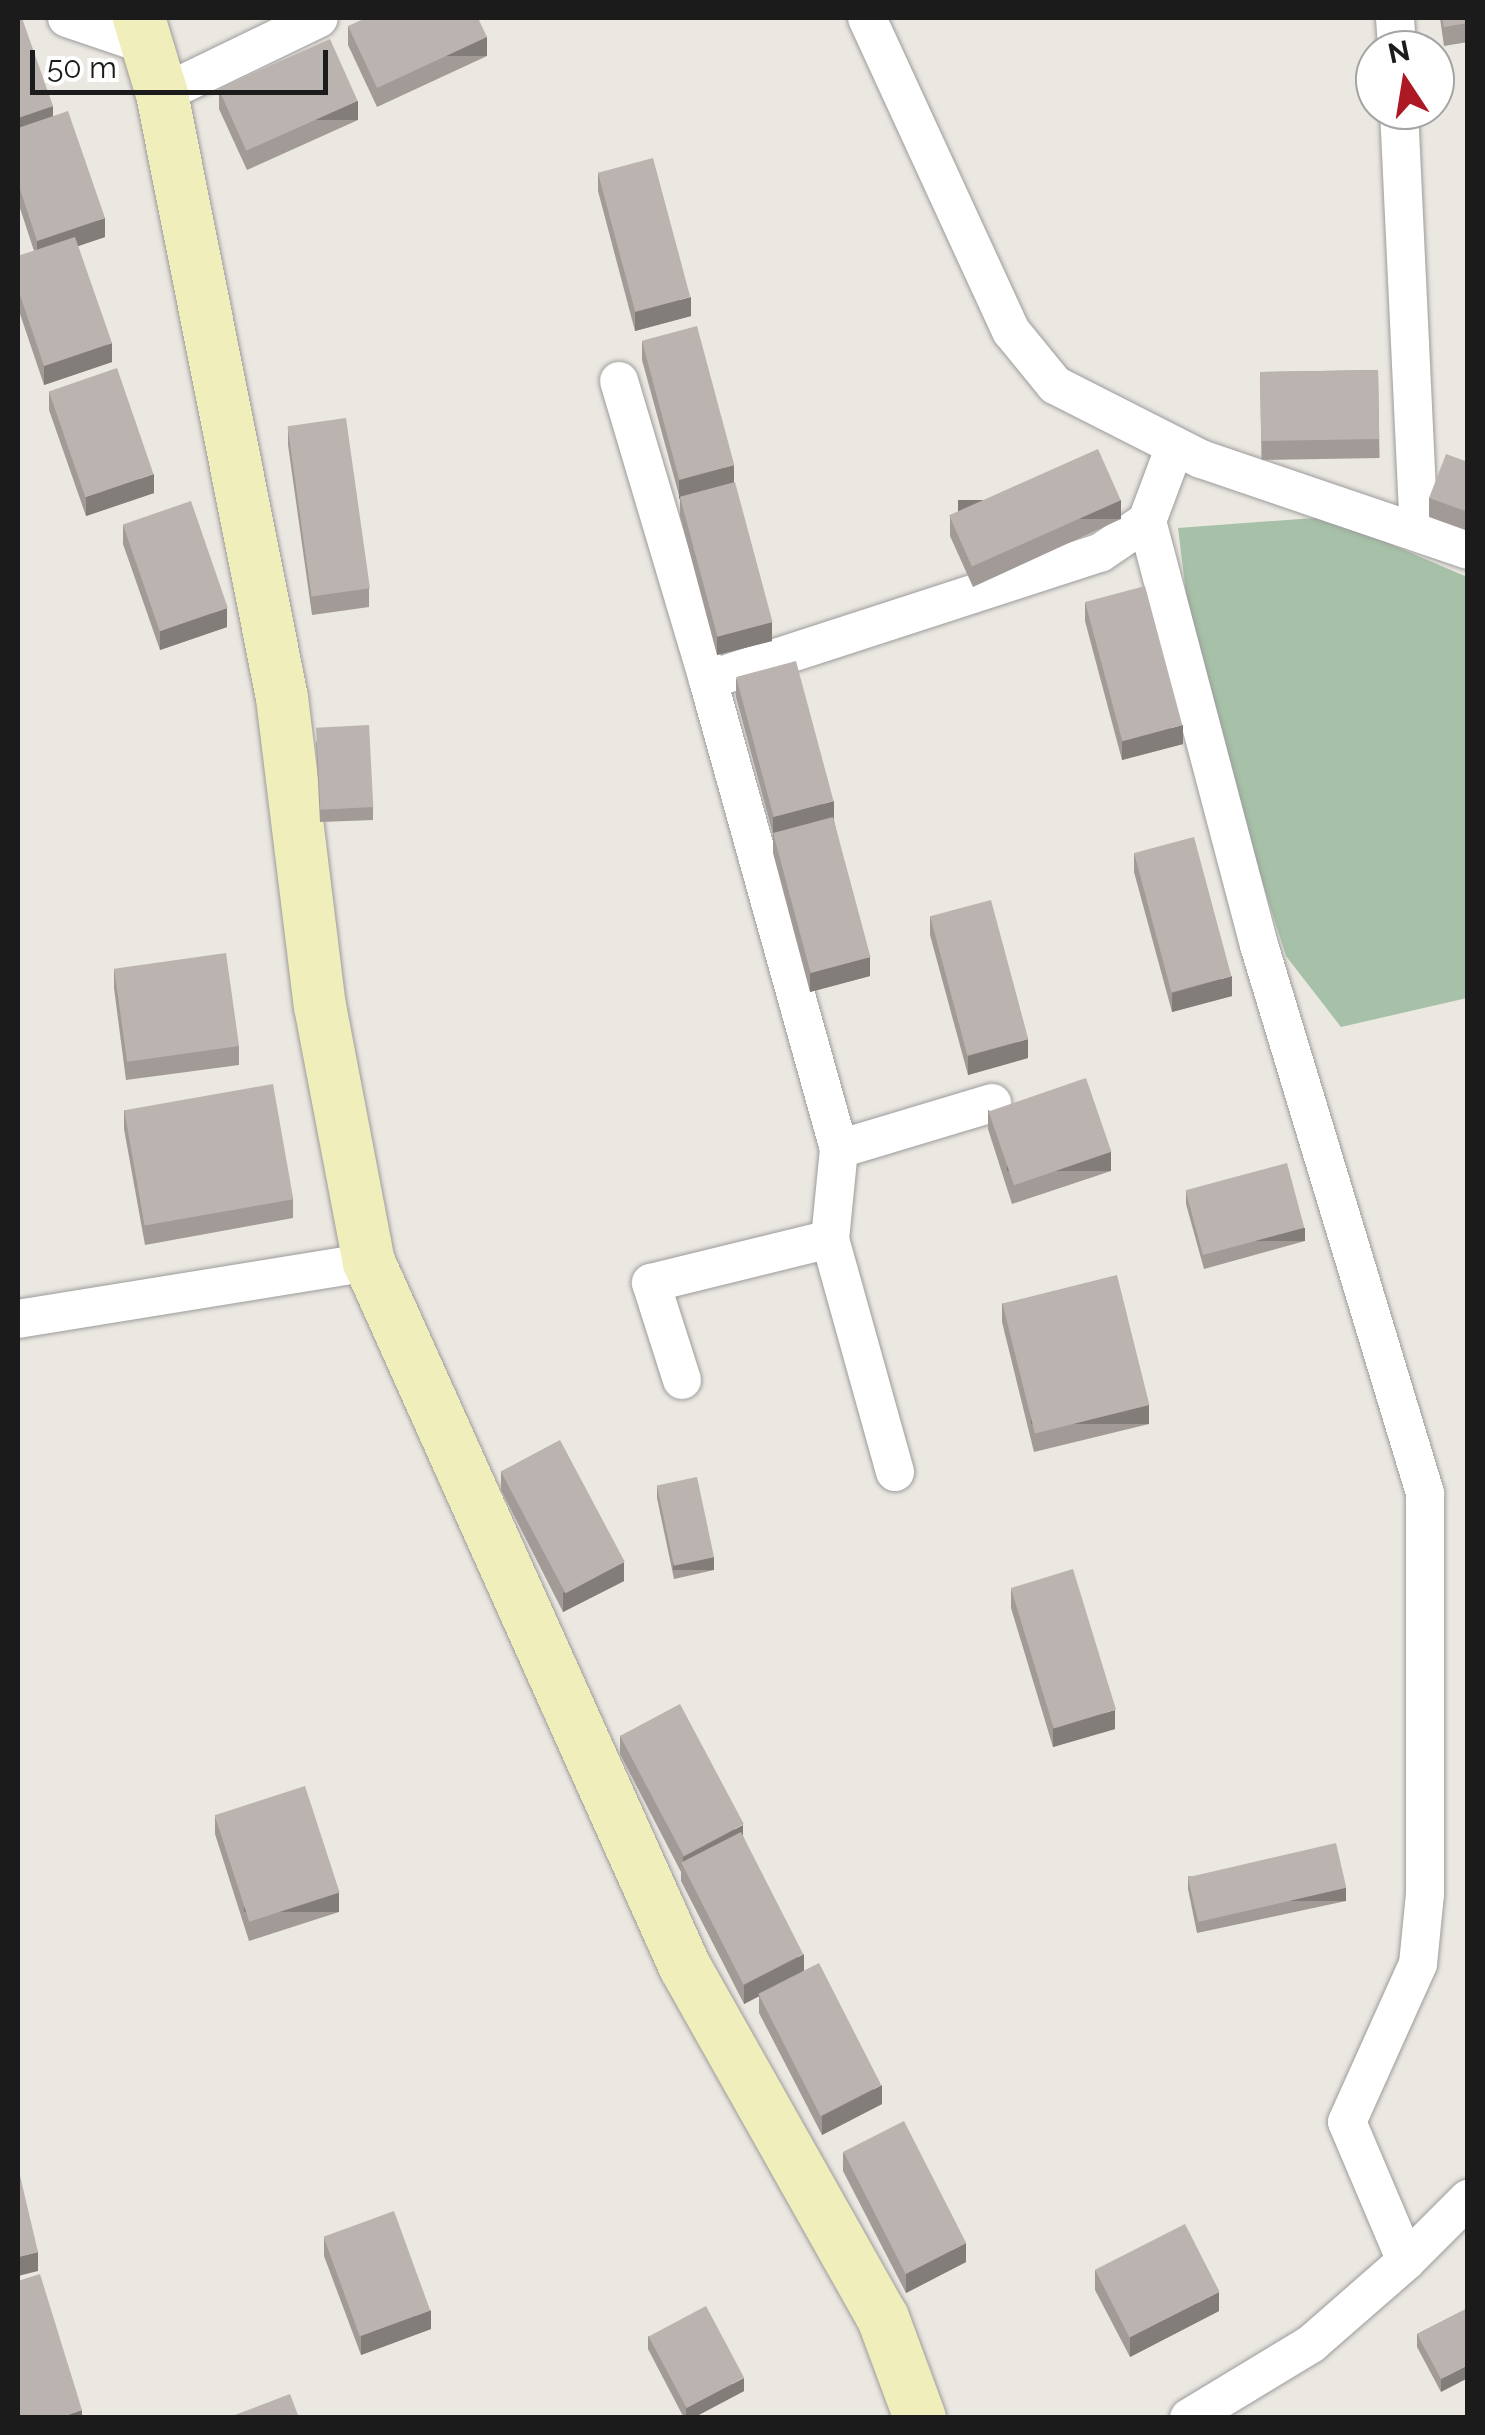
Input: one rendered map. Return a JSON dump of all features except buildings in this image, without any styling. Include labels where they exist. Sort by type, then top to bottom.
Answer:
[{"type":"street","points":[[67,18],[141,31],[162,94],[282,698],[320,1006],[368,1262],[685,1967],[883,2318],[920,2418]]},
{"type":"street","points":[[162,94],[318,18]]},
{"type":"street","points":[[867,18],[1011,330],[1056,386],[1201,459],[1419,530],[1468,550]]},
{"type":"street","points":[[1401,130],[1419,530]]},
{"type":"street","points":[[620,381],[839,1149],[830,1239],[895,1472]]},
{"type":"street","points":[[1175,446],[1147,522],[1258,945],[1425,1493],[1425,1894],[1418,1964],[1347,2122],[1406,2262]]},
{"type":"street","points":[[708,680],[1100,553],[1147,522]]},
{"type":"street","points":[[839,1149],[992,1103]]},
{"type":"street","points":[[682,1380],[651,1283],[830,1239]]},
{"type":"street","points":[[18,1319],[368,1262]]},
{"type":"street","points":[[1190,2418],[1311,2344],[1406,2262],[1468,2199]]},
{"type":"green space","points":[[1328,517],[1467,577],[1467,998],[1341,1027],[1286,956],[1196,674],[1178,528]]}]
